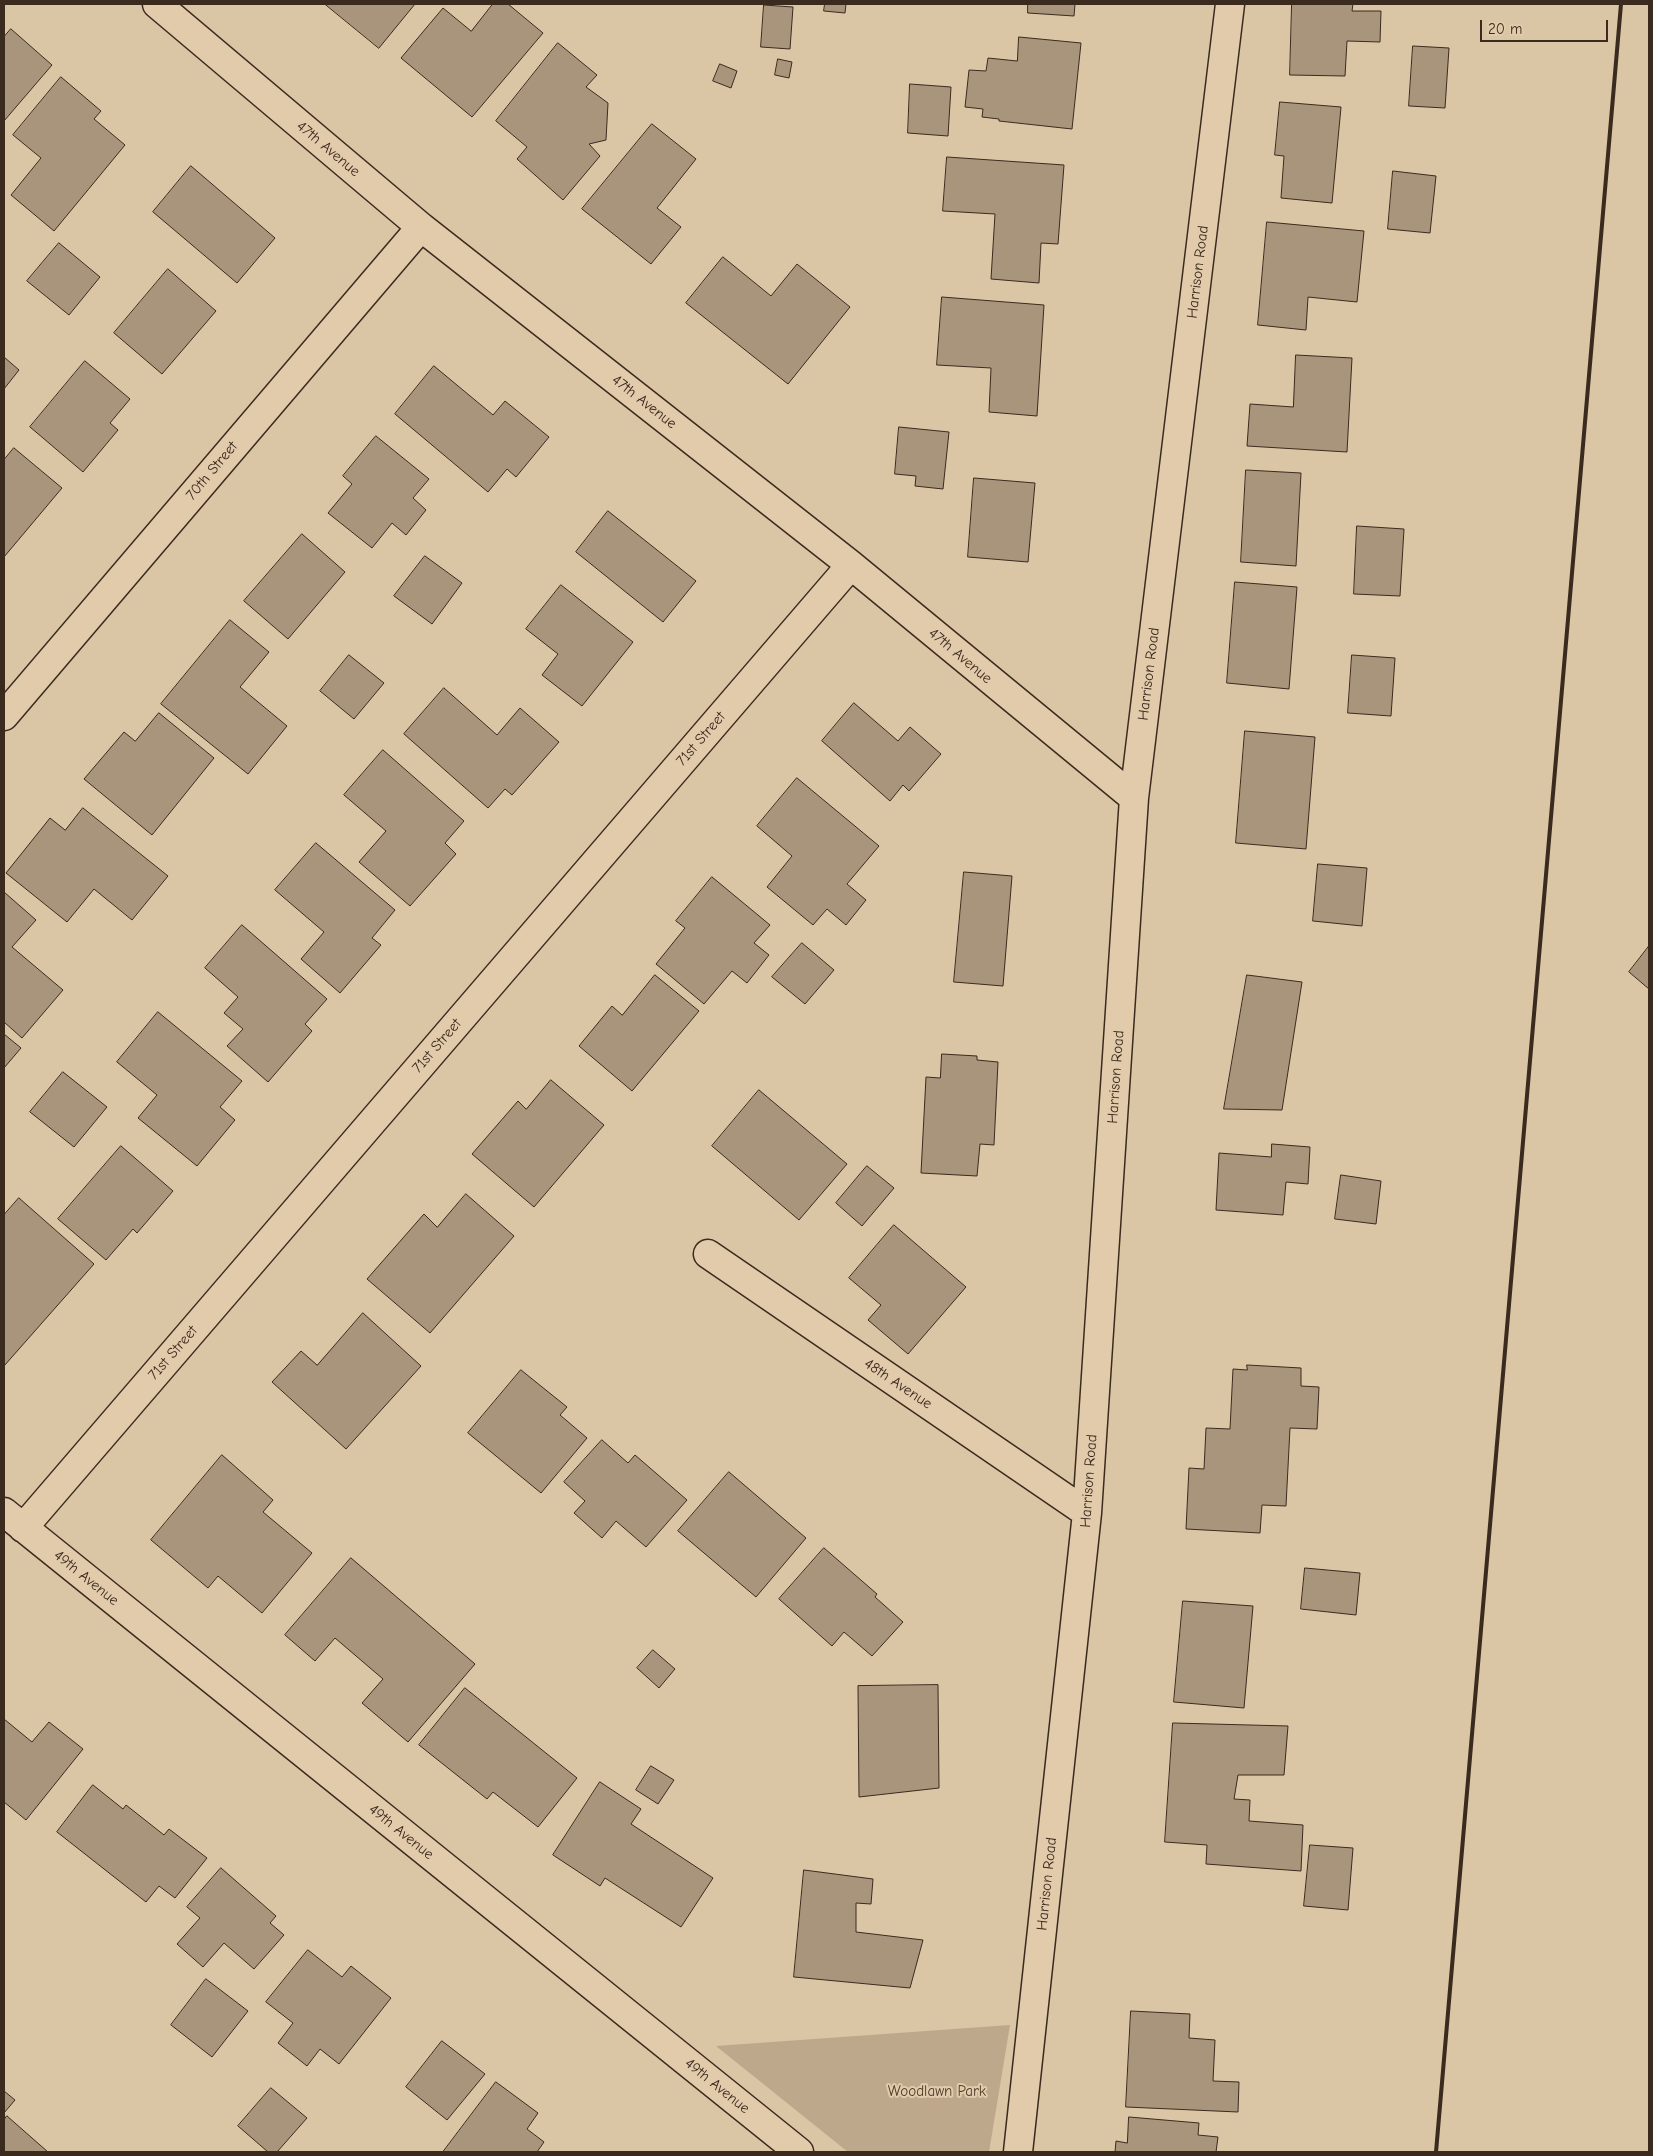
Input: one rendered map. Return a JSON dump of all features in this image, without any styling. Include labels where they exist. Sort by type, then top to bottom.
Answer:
[{"type":"street","name":"47th Avenue","points":[[157,4],[420,226],[851,565],[1134,798]]},
{"type":"street","name":"Harrison Road","points":[[1018,2152],[1088,1514],[1134,798],[1230,4]]},
{"type":"street","name":"70th Street","points":[[4,716],[420,226]]},
{"type":"street","name":"71st Street","points":[[14,1520],[851,565]]},
{"type":"street","name":"48th Avenue","points":[[708,1254],[1088,1514]]},
{"type":"street","name":"49th Avenue","points":[[14,1520],[799,2152]]},
{"type":"green space","name":"Woodlawn Park","points":[[1010,2025],[989,2152],[848,2152],[716,2046]]},
{"type":"building","points":[[325,4],[415,4],[379,48]]},
{"type":"building","points":[[493,4],[508,4],[543,33],[472,117],[401,58],[443,8],[471,31]]},
{"type":"building","points":[[825,4],[846,4],[845,13],[824,11]]},
{"type":"building","points":[[1028,4],[1075,4],[1074,16],[1028,13]]},
{"type":"building","points":[[1292,4],[1353,4],[1352,11],[1381,11],[1380,42],[1347,41],[1345,76],[1290,75]]},
{"type":"building","points":[[764,5],[793,7],[790,49],[761,47]]},
{"type":"building","points":[[11,29],[52,65],[4,121],[4,37]]},
{"type":"building","points":[[1019,37],[1081,43],[1072,129],[999,121],[999,119],[982,117],[983,109],[965,107],[969,70],[986,71],[988,58],[1017,61]]},
{"type":"building","points":[[558,43],[597,75],[586,87],[608,103],[606,140],[589,144],[600,156],[563,200],[517,159],[527,147],[496,121]]},
{"type":"building","points":[[1413,46],[1449,48],[1445,108],[1409,106]]},
{"type":"building","points":[[778,59],[792,62],[789,78],[775,75]]},
{"type":"building","points":[[720,64],[737,71],[731,88],[713,81]]},
{"type":"building","points":[[61,77],[101,111],[94,119],[125,145],[54,231],[11,195],[41,158],[13,135]]},
{"type":"building","points":[[910,84],[951,87],[948,136],[908,133]]},
{"type":"building","points":[[1280,102],[1341,107],[1332,203],[1281,198],[1284,156],[1275,155]]},
{"type":"building","points":[[652,124],[696,159],[657,208],[681,227],[651,264],[582,209]]},
{"type":"building","points":[[947,157],[1064,165],[1058,244],[1041,243],[1039,283],[991,279],[995,214],[943,211]]},
{"type":"building","points":[[191,166],[275,238],[237,283],[153,212]]},
{"type":"building","points":[[1393,171],[1436,176],[1430,233],[1388,229]]},
{"type":"building","points":[[1267,222],[1364,231],[1357,302],[1308,297],[1306,330],[1258,325]]},
{"type":"building","points":[[59,243],[100,277],[69,315],[27,281]]},
{"type":"building","points":[[723,257],[771,296],[797,264],[850,307],[788,384],[686,303]]},
{"type":"building","points":[[168,269],[216,311],[162,374],[114,333]]},
{"type":"building","points":[[942,297],[1044,305],[1037,416],[989,412],[991,368],[937,365]]},
{"type":"building","points":[[1296,355],[1352,358],[1347,452],[1247,446],[1250,404],[1293,407]]},
{"type":"building","points":[[4,357],[19,370],[4,389]]},
{"type":"building","points":[[85,361],[130,399],[110,423],[118,430],[83,472],[30,427]]},
{"type":"building","points":[[434,366],[493,415],[505,401],[549,437],[516,477],[507,469],[488,492],[395,414]]},
{"type":"building","points":[[899,427],[949,432],[943,489],[915,486],[916,476],[895,474]]},
{"type":"building","points":[[376,436],[429,479],[413,498],[426,510],[406,535],[392,523],[372,548],[328,513],[352,484],[343,476]]},
{"type":"building","points":[[14,448],[62,488],[4,557],[4,460]]},
{"type":"building","points":[[1246,470],[1301,473],[1296,566],[1241,562]]},
{"type":"building","points":[[974,478],[1035,483],[1028,562],[968,557]]},
{"type":"building","points":[[608,511],[696,581],[663,622],[576,552]]},
{"type":"building","points":[[1357,526],[1404,529],[1400,596],[1354,594]]},
{"type":"building","points":[[302,534],[345,572],[288,639],[244,601]]},
{"type":"building","points":[[425,556],[462,583],[432,624],[394,596]]},
{"type":"building","points":[[1235,582],[1297,587],[1289,689],[1227,683]]},
{"type":"building","points":[[561,585],[633,642],[582,706],[542,675],[558,654],[526,629]]},
{"type":"building","points":[[230,620],[269,652],[240,687],[287,726],[248,774],[161,704]]},
{"type":"building","points":[[349,655],[384,683],[354,719],[320,691]]},
{"type":"building","points":[[1352,655],[1395,658],[1391,716],[1348,713]]},
{"type":"building","points":[[444,688],[497,735],[520,708],[559,742],[512,795],[505,789],[488,808],[404,734]]},
{"type":"building","points":[[854,703],[898,741],[910,727],[941,754],[909,791],[903,785],[890,801],[822,741]]},
{"type":"building","points":[[159,713],[214,758],[152,835],[84,779],[124,732],[135,741]]},
{"type":"building","points":[[1245,731],[1315,737],[1306,849],[1236,843]]},
{"type":"building","points":[[383,750],[464,821],[445,843],[456,854],[410,906],[359,862],[386,831],[344,795]]},
{"type":"building","points":[[797,778],[879,846],[847,884],[866,900],[846,925],[827,909],[813,925],[767,887],[792,856],[757,826]]},
{"type":"building","points":[[83,808],[168,876],[132,920],[94,889],[67,922],[6,873],[50,818],[65,830]]},
{"type":"building","points":[[316,843],[395,910],[372,938],[381,945],[340,993],[301,959],[324,932],[275,890]]},
{"type":"building","points":[[1318,864],[1367,868],[1362,926],[1313,921]]},
{"type":"building","points":[[964,872],[1012,876],[1003,986],[954,982]]},
{"type":"building","points":[[712,877],[770,925],[754,943],[769,955],[747,983],[732,971],[704,1004],[656,964],[685,928],[676,921]]},
{"type":"building","points":[[4,892],[36,920],[12,947],[63,990],[22,1038],[4,1022]]},
{"type":"building","points":[[242,925],[327,999],[305,1024],[312,1031],[268,1082],[227,1046],[243,1029],[224,1013],[238,997],[205,968]]},
{"type":"building","points":[[802,943],[834,970],[805,1004],[772,977]]},
{"type":"building","points":[[1649,946],[1649,989],[1629,972]]},
{"type":"building","points":[[655,975],[699,1011],[632,1091],[579,1046],[612,1006],[622,1015]]},
{"type":"building","points":[[1247,975],[1302,982],[1282,1110],[1224,1109]]},
{"type":"building","points":[[158,1012],[242,1081],[220,1107],[235,1120],[197,1166],[138,1118],[157,1095],[117,1062]]},
{"type":"building","points":[[4,1034],[21,1048],[4,1068]]},
{"type":"building","points":[[942,1054],[977,1056],[977,1060],[998,1062],[994,1145],[980,1144],[977,1176],[921,1173],[926,1077],[940,1078]]},
{"type":"building","points":[[63,1072],[107,1107],[74,1147],[30,1112]]},
{"type":"building","points":[[551,1080],[604,1125],[534,1207],[472,1154],[518,1101],[526,1109]]},
{"type":"building","points":[[759,1090],[847,1164],[799,1220],[712,1146]]},
{"type":"building","points":[[1272,1144],[1310,1147],[1308,1184],[1286,1182],[1283,1215],[1216,1210],[1219,1153],[1271,1157]]},
{"type":"building","points":[[121,1146],[173,1191],[137,1233],[133,1229],[106,1260],[58,1219]]},
{"type":"building","points":[[867,1166],[894,1188],[862,1226],[836,1203]]},
{"type":"building","points":[[1341,1175],[1381,1181],[1376,1224],[1335,1219]]},
{"type":"building","points":[[466,1194],[514,1236],[430,1333],[367,1279],[424,1214],[437,1227]]},
{"type":"building","points":[[19,1198],[94,1264],[4,1366],[4,1215]]},
{"type":"building","points":[[894,1225],[966,1287],[908,1354],[868,1320],[881,1305],[849,1278]]},
{"type":"building","points":[[363,1313],[421,1366],[346,1449],[272,1382],[301,1351],[317,1365]]},
{"type":"building","points":[[1247,1365],[1301,1368],[1301,1386],[1319,1387],[1317,1429],[1290,1428],[1286,1506],[1262,1505],[1260,1533],[1186,1529],[1189,1468],[1204,1469],[1206,1428],[1230,1429],[1233,1369],[1247,1370]]},
{"type":"building","points":[[521,1370],[567,1407],[560,1415],[587,1438],[541,1493],[468,1433]]},
{"type":"building","points":[[602,1440],[628,1463],[635,1455],[687,1500],[646,1547],[616,1521],[602,1538],[574,1513],[585,1501],[564,1482]]},
{"type":"building","points":[[222,1455],[273,1500],[263,1512],[312,1553],[262,1613],[218,1576],[208,1588],[151,1540]]},
{"type":"building","points":[[729,1472],[806,1538],[756,1597],[678,1531]]},
{"type":"building","points":[[824,1548],[877,1594],[875,1597],[903,1622],[872,1656],[844,1632],[832,1646],[779,1599]]},
{"type":"building","points":[[351,1558],[475,1664],[408,1742],[362,1703],[383,1679],[335,1638],[315,1661],[285,1635]]},
{"type":"building","points":[[1305,1568],[1360,1573],[1356,1615],[1301,1609]]},
{"type":"building","points":[[1183,1601],[1253,1606],[1244,1708],[1174,1702]]},
{"type":"building","points":[[653,1650],[675,1669],[659,1688],[637,1668]]},
{"type":"building","points":[[938,1685],[939,1788],[859,1797],[858,1686]]},
{"type":"building","points":[[465,1688],[577,1778],[538,1827],[493,1792],[487,1799],[419,1745]]},
{"type":"building","points":[[4,1719],[32,1742],[49,1722],[83,1749],[26,1820],[4,1802]]},
{"type":"building","points":[[1173,1723],[1288,1726],[1284,1775],[1238,1775],[1234,1799],[1250,1800],[1249,1821],[1303,1825],[1301,1871],[1206,1864],[1207,1845],[1165,1842]]},
{"type":"building","points":[[651,1766],[674,1780],[658,1804],[636,1790]]},
{"type":"building","points":[[600,1782],[641,1809],[631,1824],[713,1878],[681,1927],[605,1878],[600,1886],[553,1855]]},
{"type":"building","points":[[93,1785],[123,1809],[126,1805],[164,1835],[169,1829],[207,1858],[175,1898],[159,1886],[146,1902],[57,1832]]},
{"type":"building","points":[[1310,1845],[1353,1848],[1348,1910],[1304,1906]]},
{"type":"building","points":[[221,1868],[276,1916],[270,1923],[284,1935],[254,1969],[224,1943],[203,1967],[177,1944],[200,1918],[187,1907]]},
{"type":"building","points":[[804,1870],[873,1879],[871,1904],[856,1903],[856,1932],[923,1940],[910,1988],[794,1977]]},
{"type":"building","points":[[308,1950],[342,1977],[351,1966],[391,1998],[339,2064],[320,2049],[307,2066],[278,2043],[293,2023],[266,2002]]},
{"type":"building","points":[[206,1979],[248,2011],[212,2057],[171,2025]]},
{"type":"building","points":[[1131,2011],[1190,2014],[1189,2038],[1215,2040],[1213,2081],[1239,2082],[1238,2112],[1126,2107]]},
{"type":"building","points":[[442,2041],[485,2074],[447,2120],[406,2087]]},
{"type":"building","points":[[496,2082],[538,2113],[527,2129],[544,2142],[537,2152],[443,2152]]},
{"type":"building","points":[[271,2088],[307,2118],[277,2152],[268,2152],[238,2126]]},
{"type":"building","points":[[4,2091],[15,2100],[4,2113]]},
{"type":"building","points":[[7,2116],[48,2152],[4,2152],[4,2120]]},
{"type":"building","points":[[1129,2117],[1199,2123],[1198,2135],[1218,2137],[1216,2152],[1115,2152],[1116,2141],[1127,2143]]},
{"type":"railway","points":[[1436,2152],[1621,4]]}]
